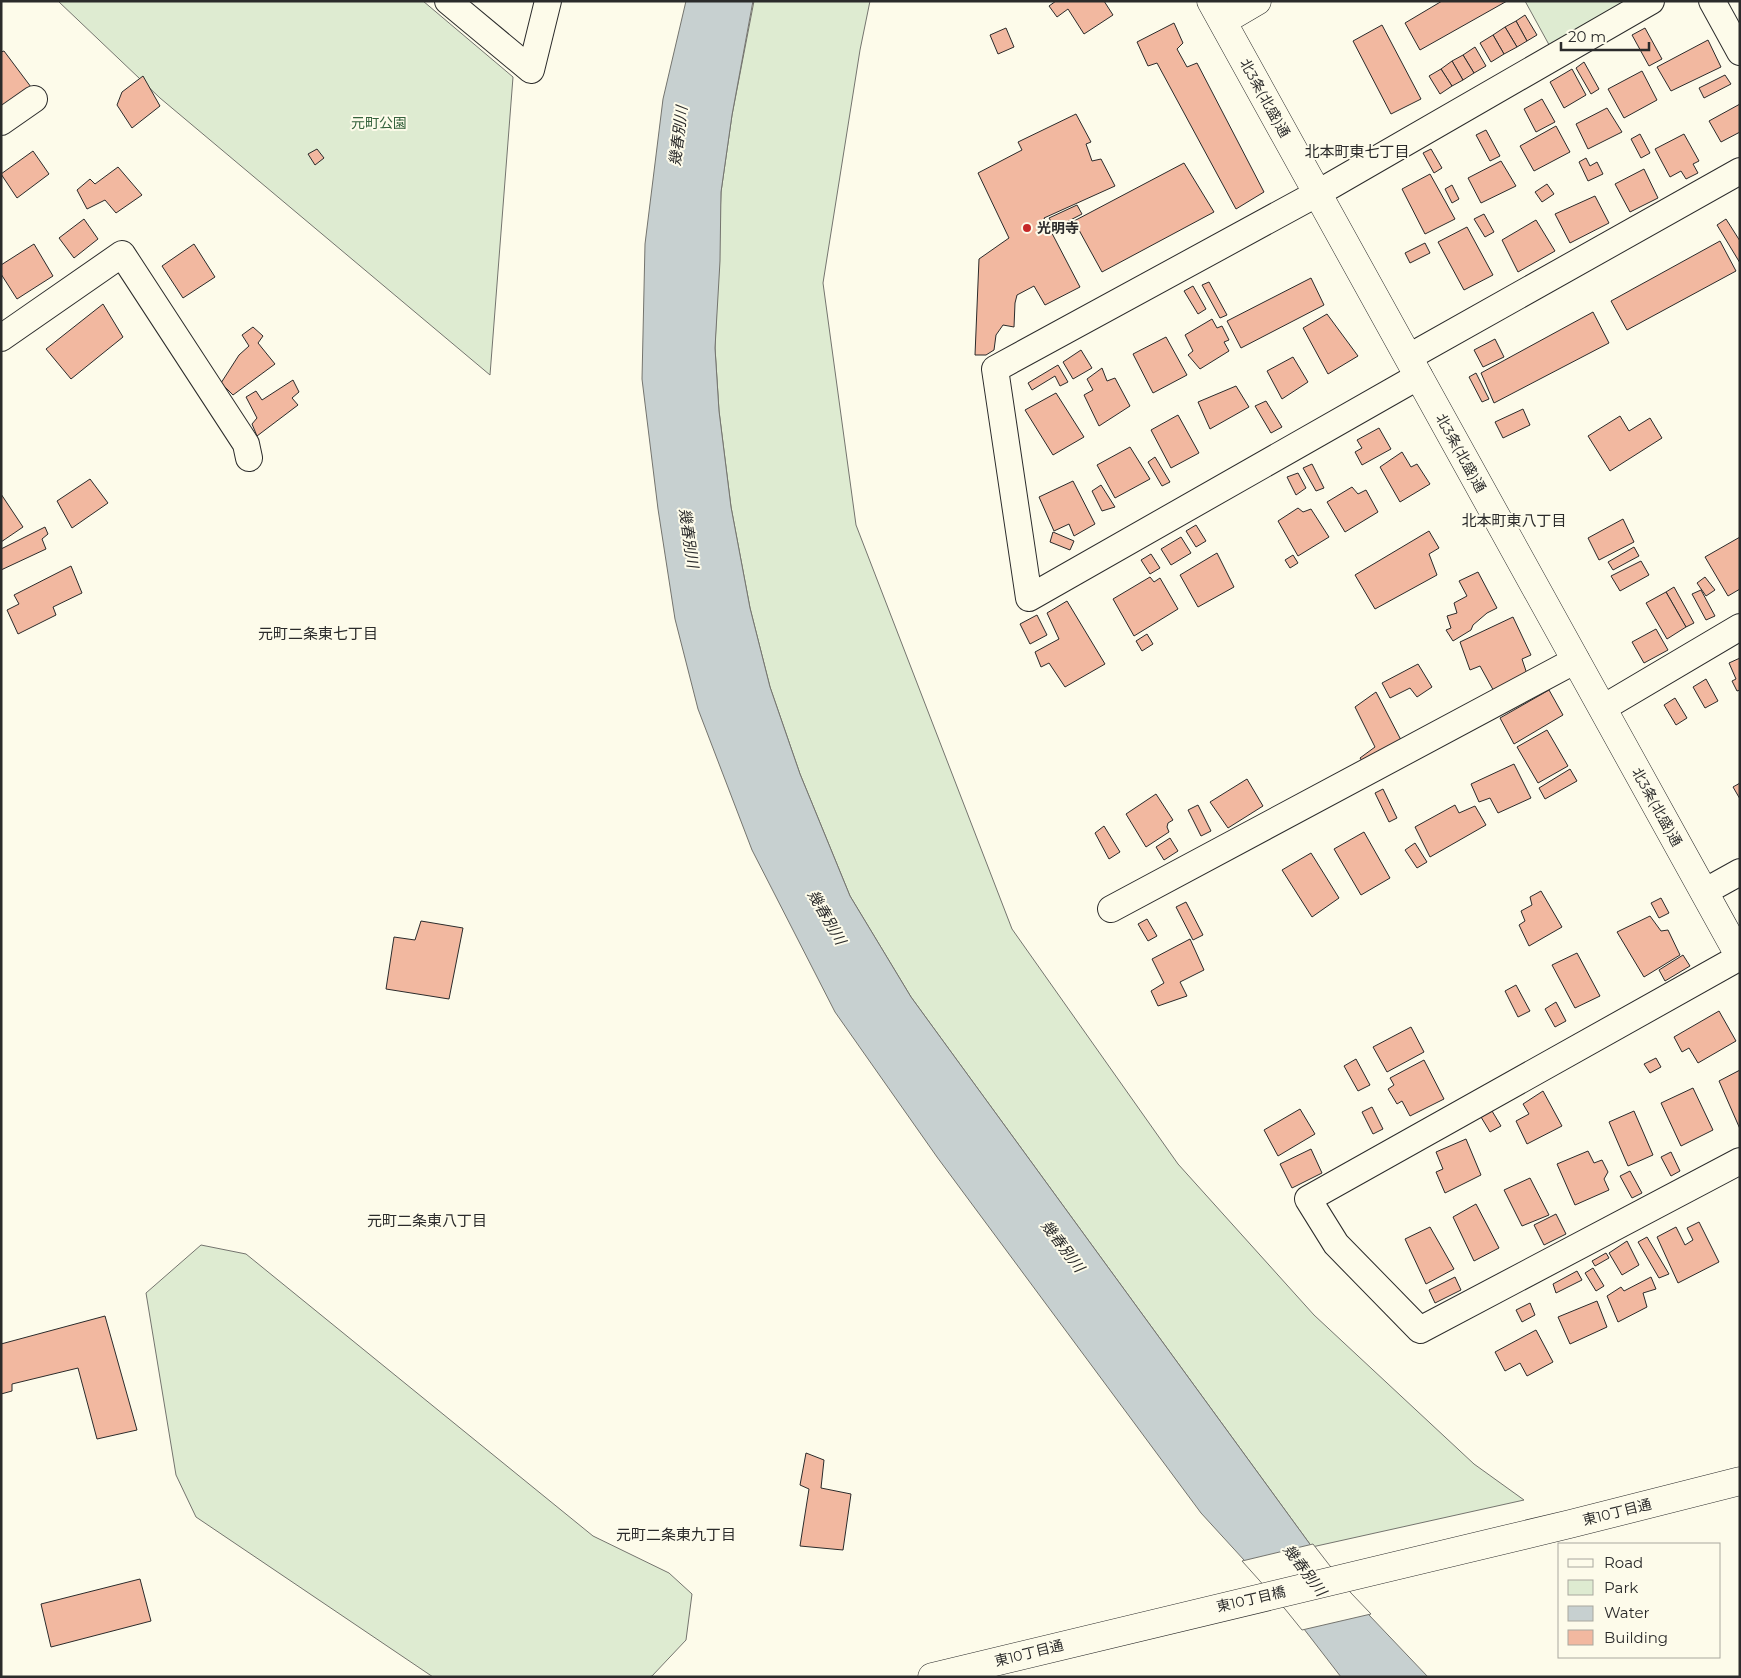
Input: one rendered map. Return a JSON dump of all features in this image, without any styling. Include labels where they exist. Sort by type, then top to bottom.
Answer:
[{"type":"street","points":[[448,1],[531,70],[548,1]]},
{"type":"street","points":[[1217,11],[1257,1]]},
{"type":"street","points":[[1651,1],[1318,193],[994,369],[1030,598],[1740,171]]},
{"type":"street","points":[[1712,1],[1740,52]]},
{"type":"street","name":"北3条(北盛)通","points":[[1217,11],[1740,957]]},
{"type":"street","points":[[1,122],[34,99]]},
{"type":"street","points":[[1,338],[122,254],[246,444],[249,458]]},
{"type":"street","points":[[1603,708],[1740,627]]},
{"type":"street","points":[[1110,909],[1576,660]]},
{"type":"street","points":[[1704,892],[1740,872]]},
{"type":"street","points":[[1740,957],[1308,1199],[1336,1244],[1420,1330],[1740,1160]]},
{"type":"street","name":"東10丁目通","points":[[1494,1541],[1740,1481]]},
{"type":"street","name":"東10丁目橋","points":[[1125,1629],[1494,1541]]},
{"type":"street","name":"東10丁目通","points":[[932,1677],[1004,1669],[1125,1629]]},
{"type":"green space","name":"元町公園","points":[[58,1],[423,1],[513,77],[490,375],[160,98]]},
{"type":"green space","points":[[754,1],[870,1],[860,50],[823,283],[856,525],[1012,929],[1178,1164],[1314,1315],[1474,1464],[1524,1500],[1312,1547],[911,997],[850,896],[800,774],[770,687],[750,608],[731,507],[719,411],[715,348],[721,192],[732,115]]},
{"type":"green space","points":[[1525,1],[1644,1],[1553,52]]},
{"type":"green space","points":[[201,1245],[246,1254],[593,1536],[669,1573],[692,1594],[686,1640],[652,1676],[648,1677],[433,1677],[196,1517],[176,1475],[146,1293]]},
{"type":"water","name":"幾春別川","points":[[686,1],[753,1],[732,115],[721,192],[720,261],[715,348],[719,411],[731,507],[750,608],[770,687],[800,774],[850,896],[911,997],[1312,1547],[1349,1594],[1428,1677],[1341,1677],[1287,1607],[1201,1513],[937,1157],[835,1012],[752,850],[698,709],[675,619],[658,509],[642,379],[645,244],[663,99]]},
{"type":"pier","points":[[1313,1544],[1351,1593],[1371,1614],[1302,1630],[1242,1561]]},
{"type":"building","points":[[1056,1],[1104,1],[1113,15],[1084,34],[1068,9],[1057,17],[1049,6]]},
{"type":"building","points":[[1442,1],[1507,1],[1420,50],[1405,23]]},
{"type":"building","points":[[1525,15],[1537,35],[1527,41],[1516,21]]},
{"type":"building","points":[[1516,21],[1527,41],[1517,47],[1505,27]]},
{"type":"building","points":[[1174,23],[1183,43],[1177,49],[1187,67],[1197,63],[1264,192],[1236,209],[1157,63],[1148,66],[1137,42]]},
{"type":"building","points":[[1382,25],[1421,99],[1391,114],[1353,41]]},
{"type":"building","points":[[1505,27],[1517,47],[1504,54],[1493,35]]},
{"type":"building","points":[[1006,28],[1014,47],[998,54],[990,35]]},
{"type":"building","points":[[1645,28],[1662,59],[1649,66],[1632,35]]},
{"type":"building","points":[[1493,35],[1504,54],[1491,62],[1480,43]]},
{"type":"building","points":[[1708,40],[1721,67],[1671,91],[1657,67]]},
{"type":"building","points":[[1475,47],[1486,66],[1474,73],[1463,55]]},
{"type":"building","points":[[4,51],[31,87],[1,107],[1,52]]},
{"type":"building","points":[[1463,55],[1474,73],[1463,80],[1452,61]]},
{"type":"building","points":[[1452,61],[1463,80],[1452,86],[1441,69]]},
{"type":"building","points":[[1584,62],[1599,89],[1591,94],[1576,68]]},
{"type":"building","points":[[1441,69],[1452,86],[1440,94],[1429,76]]},
{"type":"building","points":[[1572,69],[1586,95],[1564,108],[1550,82]]},
{"type":"building","points":[[1642,71],[1657,100],[1624,118],[1608,89]]},
{"type":"building","points":[[1725,75],[1731,84],[1704,98],[1699,88]]},
{"type":"building","points":[[143,76],[160,106],[132,128],[117,105],[122,92]]},
{"type":"building","points":[[1542,99],[1555,122],[1536,132],[1524,109]]},
{"type":"building","points":[[1740,104],[1740,132],[1721,142],[1709,121]]},
{"type":"building","points":[[1607,108],[1622,132],[1588,149],[1576,124]]},
{"type":"building","name":"光明寺","points":[[1076,114],[1091,142],[1086,144],[1092,161],[1101,159],[1115,186],[1044,218],[1080,287],[1045,305],[1034,286],[1017,295],[1014,327],[1003,325],[996,335],[994,350],[986,355],[975,355],[979,259],[1009,238],[978,173],[1022,150],[1018,142]]},
{"type":"building","points":[[1556,126],[1570,152],[1534,171],[1520,146]]},
{"type":"building","points":[[1486,130],[1500,156],[1490,161],[1476,135]]},
{"type":"building","points":[[1640,134],[1650,153],[1641,158],[1631,139]]},
{"type":"building","points":[[1684,134],[1699,161],[1693,164],[1698,173],[1686,179],[1681,171],[1670,177],[1655,149]]},
{"type":"building","points":[[317,149],[324,158],[315,165],[308,154]]},
{"type":"building","points":[[1431,149],[1442,168],[1434,173],[1423,153]]},
{"type":"building","points":[[33,151],[49,174],[17,198],[1,174]]},
{"type":"building","points":[[1586,158],[1590,166],[1597,162],[1603,174],[1588,181],[1579,162]]},
{"type":"building","points":[[1501,161],[1516,186],[1481,203],[1468,178]]},
{"type":"building","points":[[1184,163],[1214,212],[1102,272],[1074,221]]},
{"type":"building","points":[[118,167],[142,195],[116,213],[105,200],[87,209],[77,190],[90,179],[95,184]]},
{"type":"building","points":[[1644,169],[1658,198],[1630,212],[1615,184]]},
{"type":"building","points":[[1430,174],[1455,219],[1425,234],[1402,189]]},
{"type":"building","points":[[1547,184],[1554,194],[1542,202],[1535,192]]},
{"type":"building","points":[[1452,185],[1459,199],[1452,203],[1445,189]]},
{"type":"building","points":[[1595,196],[1609,223],[1570,243],[1555,214]]},
{"type":"building","points":[[1077,205],[1082,214],[1055,228],[1049,218]]},
{"type":"building","points":[[1484,214],[1494,232],[1485,237],[1474,219]]},
{"type":"building","points":[[84,219],[98,239],[74,258],[59,238]]},
{"type":"building","points":[[1726,219],[1740,241],[1740,263],[1717,225]]},
{"type":"building","points":[[1536,220],[1555,251],[1518,272],[1502,240]]},
{"type":"building","points":[[1467,227],[1493,275],[1464,290],[1438,242]]},
{"type":"building","points":[[1720,241],[1736,271],[1627,330],[1611,301]]},
{"type":"building","points":[[1425,243],[1430,253],[1410,263],[1405,253]]},
{"type":"building","points":[[34,244],[53,276],[17,299],[1,274],[1,265]]},
{"type":"building","points":[[194,244],[215,277],[183,298],[162,266]]},
{"type":"building","points":[[1311,278],[1324,305],[1241,348],[1227,321]]},
{"type":"building","points":[[1209,282],[1227,315],[1220,318],[1202,285]]},
{"type":"building","points":[[1193,286],[1206,309],[1198,314],[1184,291]]},
{"type":"building","points":[[103,304],[123,337],[71,379],[46,349]]},
{"type":"building","points":[[1593,312],[1609,343],[1494,403],[1481,373]]},
{"type":"building","points":[[1327,314],[1358,356],[1328,374],[1303,328]]},
{"type":"building","points":[[1212,319],[1217,328],[1222,326],[1229,340],[1224,342],[1229,351],[1200,369],[1188,355],[1193,351],[1185,335]]},
{"type":"building","points":[[253,327],[263,336],[258,343],[275,364],[233,395],[221,383],[239,355],[249,346],[242,335]]},
{"type":"building","points":[[1166,337],[1187,375],[1153,393],[1133,354]]},
{"type":"building","points":[[1495,339],[1504,357],[1483,367],[1474,350]]},
{"type":"building","points":[[1081,350],[1092,368],[1073,379],[1063,362]]},
{"type":"building","points":[[1293,357],[1308,382],[1282,399],[1267,371]]},
{"type":"building","points":[[1058,365],[1068,382],[1060,386],[1055,376],[1032,390],[1028,383]]},
{"type":"building","points":[[1102,368],[1107,381],[1115,378],[1130,406],[1099,426],[1084,395],[1093,390],[1087,379]]},
{"type":"building","points":[[1476,373],[1489,399],[1482,402],[1469,377]]},
{"type":"building","points":[[293,380],[299,392],[292,398],[298,405],[257,436],[252,424],[257,418],[246,397],[256,391],[262,400]]},
{"type":"building","points":[[1236,386],[1249,407],[1210,429],[1198,402]]},
{"type":"building","points":[[1056,393],[1084,437],[1053,455],[1025,410]]},
{"type":"building","points":[[1266,401],[1282,427],[1271,433],[1255,406]]},
{"type":"building","points":[[1523,409],[1530,425],[1503,438],[1495,422]]},
{"type":"building","points":[[1178,415],[1199,453],[1171,468],[1151,430]]},
{"type":"building","points":[[1620,416],[1629,431],[1650,418],[1662,438],[1610,471],[1588,436]]},
{"type":"building","points":[[1379,428],[1391,449],[1362,465],[1355,452],[1362,448],[1357,440]]},
{"type":"building","points":[[1130,447],[1150,479],[1115,498],[1097,465]]},
{"type":"building","points":[[1402,452],[1411,467],[1417,464],[1430,484],[1400,502],[1380,467]]},
{"type":"building","points":[[1155,457],[1170,482],[1162,486],[1148,462]]},
{"type":"building","points":[[1312,464],[1324,488],[1316,491],[1303,468]]},
{"type":"building","points":[[1298,473],[1306,488],[1296,495],[1287,477]]},
{"type":"building","points":[[90,479],[108,503],[72,528],[57,501]]},
{"type":"building","points":[[1073,481],[1095,524],[1074,536],[1069,524],[1054,531],[1039,497]]},
{"type":"building","points":[[1101,485],[1115,507],[1102,511],[1092,491]]},
{"type":"building","points":[[1352,487],[1358,494],[1366,490],[1378,512],[1345,532],[1327,502]]},
{"type":"building","points":[[1,494],[23,527],[1,542]]},
{"type":"building","points":[[1298,508],[1303,512],[1311,509],[1329,537],[1298,556],[1278,521]]},
{"type":"building","points":[[1623,519],[1634,542],[1599,560],[1588,538]]},
{"type":"building","points":[[1196,525],[1206,541],[1196,547],[1186,531]]},
{"type":"building","points":[[45,527],[48,534],[42,539],[46,549],[1,570],[1,549]]},
{"type":"building","points":[[1429,531],[1439,548],[1429,554],[1437,575],[1375,609],[1355,575]]},
{"type":"building","points":[[1053,532],[1074,541],[1070,550],[1050,542]]},
{"type":"building","points":[[1181,537],[1191,553],[1171,565],[1161,549]]},
{"type":"building","points":[[1740,537],[1740,589],[1728,596],[1705,557]]},
{"type":"building","points":[[1634,547],[1639,556],[1613,570],[1608,562]]},
{"type":"building","points":[[1217,553],[1234,587],[1198,607],[1180,575]]},
{"type":"building","points":[[1151,554],[1160,568],[1150,574],[1141,560]]},
{"type":"building","points":[[1293,555],[1298,563],[1290,568],[1285,560]]},
{"type":"building","points":[[1641,561],[1649,575],[1620,591],[1611,576]]},
{"type":"building","points":[[71,566],[82,593],[53,607],[56,615],[18,634],[7,610],[19,604],[14,595]]},
{"type":"building","points":[[1478,572],[1497,608],[1487,613],[1473,625],[1471,630],[1453,641],[1446,630],[1451,628],[1447,616],[1457,613],[1454,603],[1467,596],[1459,581]]},
{"type":"building","points":[[1150,577],[1154,582],[1160,578],[1178,609],[1134,636],[1113,599]]},
{"type":"building","points":[[1705,577],[1715,590],[1706,596],[1697,583]]},
{"type":"building","points":[[1674,587],[1694,623],[1686,627],[1666,592]]},
{"type":"building","points":[[1701,590],[1715,616],[1706,620],[1692,594]]},
{"type":"building","points":[[1666,592],[1686,627],[1667,639],[1646,603]]},
{"type":"building","points":[[1067,601],[1105,664],[1065,687],[1049,663],[1041,667],[1035,652],[1059,639],[1047,613]]},
{"type":"building","points":[[1037,615],[1047,635],[1030,644],[1020,624]]},
{"type":"building","points":[[1513,617],[1531,655],[1522,659],[1528,677],[1496,695],[1480,666],[1470,670],[1460,642]]},
{"type":"building","points":[[1656,629],[1668,650],[1644,663],[1632,642]]},
{"type":"building","points":[[1147,634],[1153,644],[1142,651],[1136,641]]},
{"type":"building","points":[[1740,658],[1740,690],[1737,691],[1732,681],[1736,679],[1729,663]]},
{"type":"building","points":[[1418,664],[1432,687],[1417,697],[1410,688],[1390,698],[1382,683]]},
{"type":"building","points":[[1706,679],[1718,701],[1705,708],[1693,687]]},
{"type":"building","points":[[1549,690],[1563,715],[1514,744],[1500,718]]},
{"type":"building","points":[[1376,692],[1401,740],[1364,764],[1360,758],[1375,747],[1355,707]]},
{"type":"building","points":[[1675,698],[1687,718],[1676,725],[1664,705]]},
{"type":"building","points":[[1547,730],[1568,766],[1538,783],[1517,747]]},
{"type":"building","points":[[1514,764],[1531,798],[1498,813],[1490,798],[1479,802],[1471,784]]},
{"type":"building","points":[[1570,769],[1577,781],[1545,799],[1539,788]]},
{"type":"building","points":[[1247,779],[1263,806],[1228,828],[1210,802]]},
{"type":"building","points":[[1740,783],[1740,799],[1733,787]]},
{"type":"building","points":[[1383,789],[1397,818],[1389,822],[1375,793]]},
{"type":"building","points":[[1156,794],[1173,820],[1168,823],[1169,832],[1146,847],[1126,814]]},
{"type":"building","points":[[1198,805],[1211,831],[1201,836],[1188,810]]},
{"type":"building","points":[[1455,805],[1459,813],[1475,806],[1486,825],[1430,857],[1415,827]]},
{"type":"building","points":[[1104,826],[1120,852],[1109,859],[1095,833]]},
{"type":"building","points":[[1364,832],[1390,878],[1361,895],[1334,849]]},
{"type":"building","points":[[1170,838],[1178,851],[1164,860],[1156,847]]},
{"type":"building","points":[[1415,843],[1427,862],[1417,868],[1405,850]]},
{"type":"building","points":[[1311,853],[1339,898],[1312,917],[1282,870]]},
{"type":"building","points":[[1541,891],[1562,927],[1529,946],[1519,925],[1525,921],[1521,911],[1532,905],[1530,897]]},
{"type":"building","points":[[1661,898],[1669,913],[1659,918],[1651,903]]},
{"type":"building","points":[[1186,902],[1203,935],[1193,940],[1176,907]]},
{"type":"building","points":[[1650,916],[1661,931],[1668,930],[1680,955],[1644,977],[1617,932]]},
{"type":"building","points":[[1147,919],[1157,936],[1148,941],[1138,924]]},
{"type":"building","points":[[421,921],[463,928],[449,999],[386,989],[394,937],[415,940]]},
{"type":"building","points":[[1190,939],[1204,970],[1180,982],[1187,996],[1158,1006],[1151,991],[1164,983],[1152,959]]},
{"type":"building","points":[[1577,953],[1600,996],[1575,1008],[1552,965]]},
{"type":"building","points":[[1683,955],[1690,966],[1665,981],[1659,970]]},
{"type":"building","points":[[1516,985],[1530,1011],[1518,1017],[1505,991]]},
{"type":"building","points":[[1556,1002],[1566,1021],[1555,1027],[1545,1009]]},
{"type":"building","points":[[1719,1011],[1736,1041],[1698,1063],[1689,1048],[1682,1052],[1674,1037]]},
{"type":"building","points":[[1411,1027],[1424,1052],[1387,1072],[1373,1047]]},
{"type":"building","points":[[1656,1058],[1661,1067],[1650,1073],[1644,1064]]},
{"type":"building","points":[[1356,1059],[1370,1085],[1358,1091],[1344,1066]]},
{"type":"building","points":[[1424,1060],[1444,1099],[1410,1116],[1402,1101],[1397,1104],[1388,1089],[1394,1085],[1390,1078]]},
{"type":"building","points":[[1740,1070],[1740,1129],[1719,1081]]},
{"type":"building","points":[[1693,1088],[1713,1130],[1681,1146],[1661,1103]]},
{"type":"building","points":[[1543,1091],[1562,1126],[1527,1144],[1516,1121],[1529,1114],[1523,1104]]},
{"type":"building","points":[[1372,1107],[1383,1129],[1373,1134],[1362,1112]]},
{"type":"building","points":[[1300,1109],[1315,1134],[1278,1156],[1264,1130]]},
{"type":"building","points":[[1492,1111],[1501,1126],[1490,1132],[1481,1117]]},
{"type":"building","points":[[1634,1111],[1653,1155],[1628,1166],[1609,1122]]},
{"type":"building","points":[[1466,1139],[1481,1175],[1445,1193],[1436,1172],[1443,1169],[1436,1152]]},
{"type":"building","points":[[1311,1149],[1322,1173],[1292,1188],[1280,1164]]},
{"type":"building","points":[[1588,1151],[1594,1163],[1602,1160],[1608,1172],[1604,1179],[1609,1190],[1575,1205],[1557,1164]]},
{"type":"building","points":[[1671,1152],[1680,1171],[1671,1176],[1661,1157]]},
{"type":"building","points":[[1630,1171],[1642,1193],[1632,1198],[1620,1176]]},
{"type":"building","points":[[1530,1178],[1549,1215],[1522,1226],[1504,1190]]},
{"type":"building","points":[[1476,1204],[1499,1248],[1474,1261],[1453,1217]]},
{"type":"building","points":[[1556,1214],[1566,1234],[1544,1245],[1534,1225]]},
{"type":"building","points":[[1699,1222],[1719,1262],[1678,1283],[1657,1237],[1676,1227],[1685,1245],[1693,1240],[1687,1228]]},
{"type":"building","points":[[1430,1227],[1454,1269],[1426,1284],[1405,1239]]},
{"type":"building","points":[[1647,1237],[1669,1274],[1659,1278],[1638,1242]]},
{"type":"building","points":[[1627,1241],[1639,1265],[1622,1275],[1609,1253]]},
{"type":"building","points":[[1606,1253],[1609,1258],[1595,1266],[1592,1261]]},
{"type":"building","points":[[1593,1268],[1604,1286],[1596,1291],[1585,1273]]},
{"type":"building","points":[[1577,1271],[1582,1280],[1556,1293],[1553,1284]]},
{"type":"building","points":[[1455,1277],[1461,1290],[1435,1303],[1429,1290]]},
{"type":"building","points":[[1651,1277],[1656,1289],[1643,1293],[1647,1307],[1618,1322],[1607,1296],[1621,1287],[1624,1291]]},
{"type":"building","points":[[1597,1301],[1607,1327],[1570,1344],[1558,1317]]},
{"type":"building","points":[[1530,1303],[1535,1315],[1522,1322],[1516,1310]]},
{"type":"building","points":[[105,1316],[137,1430],[97,1439],[78,1368],[12,1384],[12,1391],[1,1394],[1,1344]]},
{"type":"building","points":[[1536,1330],[1553,1362],[1527,1376],[1520,1363],[1505,1371],[1495,1352]]},
{"type":"building","points":[[806,1453],[824,1460],[821,1488],[851,1494],[843,1550],[800,1546],[809,1489],[800,1485]]},
{"type":"building","points":[[140,1579],[151,1621],[51,1647],[41,1604]]},
{"type":"place","name":"光明寺","points":[[1027,228]]},
{"type":"district","name":"北本町東七丁目","points":[[1357,151]]},
{"type":"district","name":"北本町東八丁目","points":[[1514,520]]},
{"type":"district","name":"元町二条東七丁目","points":[[318,633]]},
{"type":"district","name":"元町二条東八丁目","points":[[427,1220]]},
{"type":"district","name":"元町二条東九丁目","points":[[676,1534]]}]
